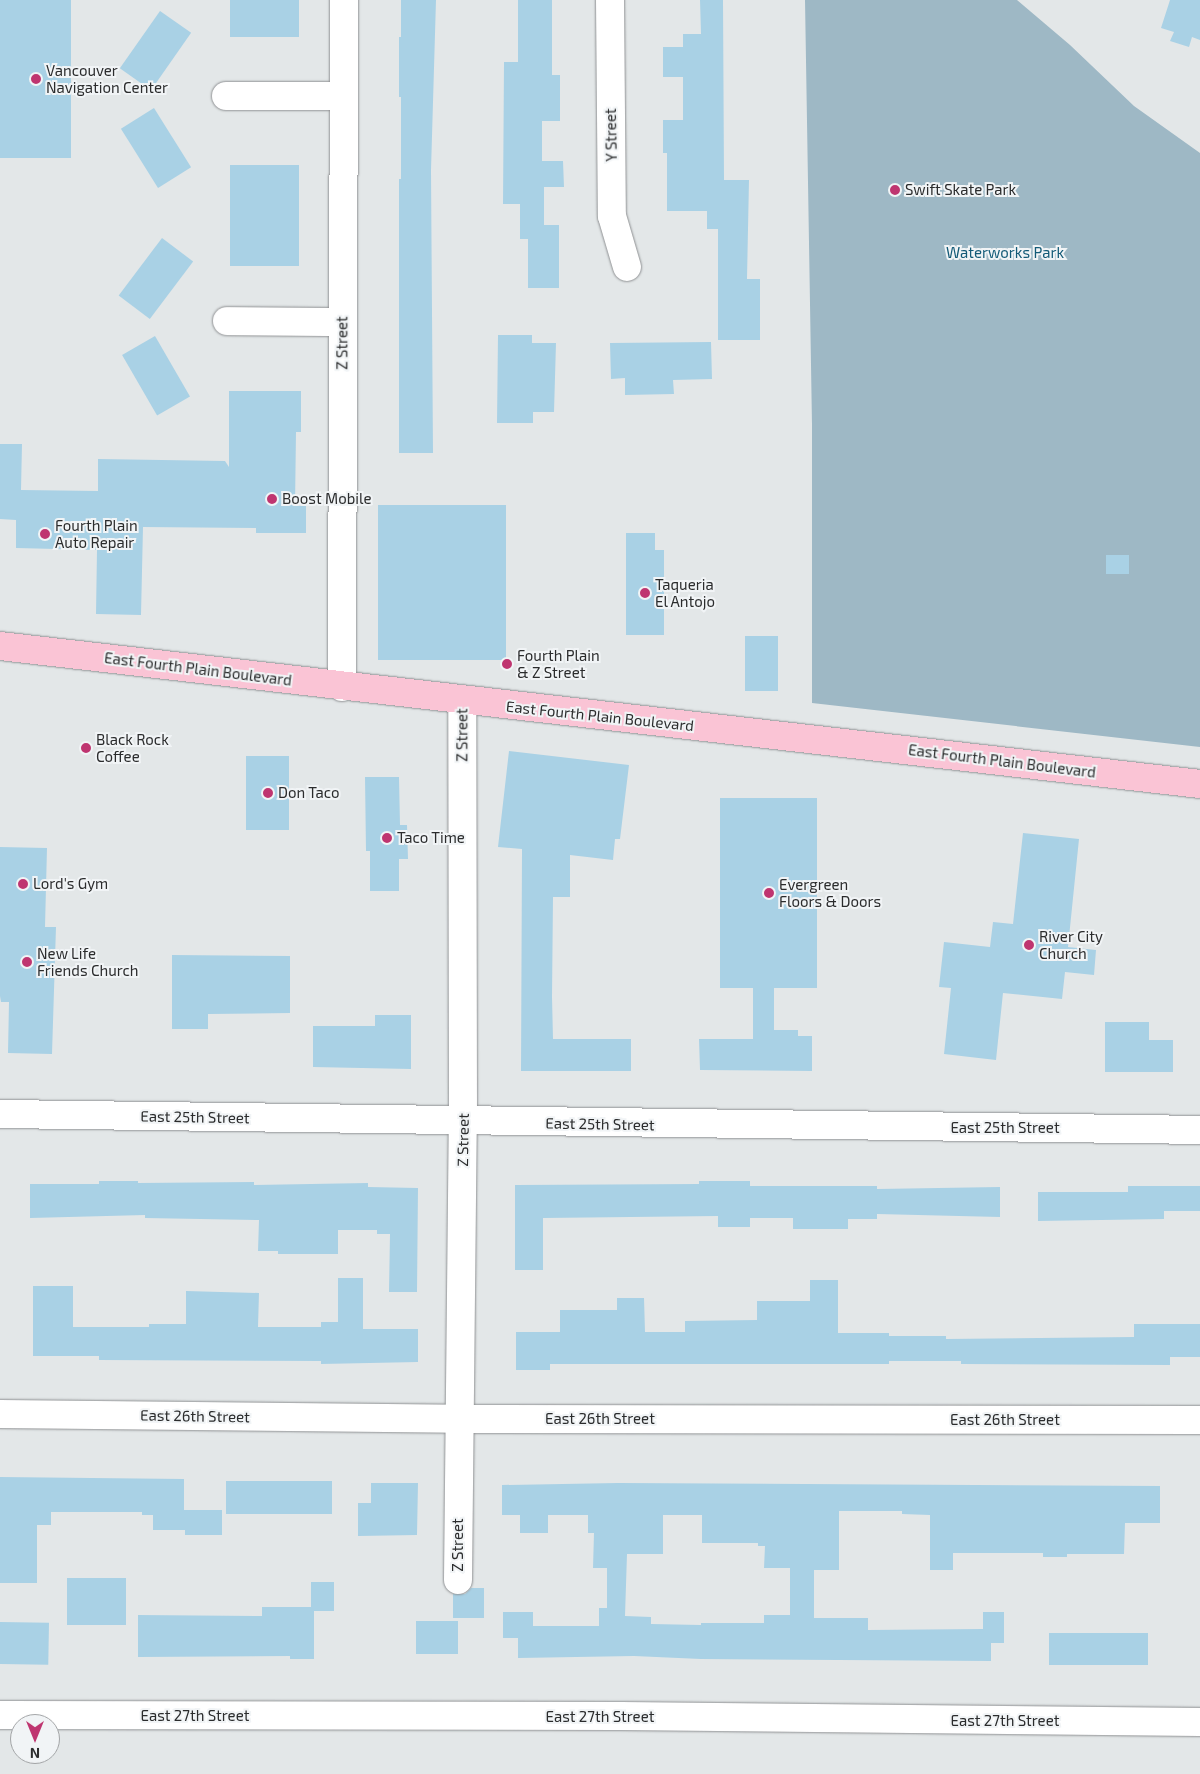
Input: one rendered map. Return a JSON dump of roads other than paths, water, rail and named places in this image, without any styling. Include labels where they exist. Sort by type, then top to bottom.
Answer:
[{"type":"main road","name":"East Fourth Plain Boulevard","points":[[0,646],[462,701],[1200,784]]},
{"type":"street","name":"Z Street","points":[[342,687],[344,0]]},
{"type":"street","name":"Y Street","points":[[610,0],[612,216],[627,267]]},
{"type":"street","points":[[226,96],[344,96]]},
{"type":"street","points":[[227,321],[342,322]]},
{"type":"street","name":"Z Street","points":[[458,1580],[458,1419],[463,1122],[462,701]]},
{"type":"street","name":"East 25th Street","points":[[0,1114],[463,1122],[1200,1130]]},
{"type":"street","name":"East 26th Street","points":[[0,1414],[458,1419],[1200,1420]]},
{"type":"street","name":"East 27th Street","points":[[0,1715],[621,1716],[1200,1722]]},
{"type":"place","name":"Vancouver Navigation Center","points":[[36,79]]},
{"type":"place","name":"Swift Skate Park","points":[[895,190]]},
{"type":"place","name":"Boost Mobile","points":[[272,499]]},
{"type":"place","name":"Fourth Plain Auto Repair","points":[[45,534]]},
{"type":"place","name":"Taqueria El Antojo","points":[[645,593]]},
{"type":"place","name":"Fourth Plain & Z Street","points":[[507,664]]},
{"type":"place","name":"Black Rock Coffee","points":[[86,748]]},
{"type":"place","name":"Don Taco","points":[[268,793]]},
{"type":"place","name":"Taco Time","points":[[387,838]]},
{"type":"place","name":"Lord's Gym","points":[[23,884]]},
{"type":"place","name":"Evergreen Floors & Doors","points":[[769,893]]},
{"type":"place","name":"River City Church","points":[[1029,945]]},
{"type":"place","name":"New Life Friends Church","points":[[27,962]]},
{"type":"park label","name":"Waterworks Park","points":[[1005,253]]}]
